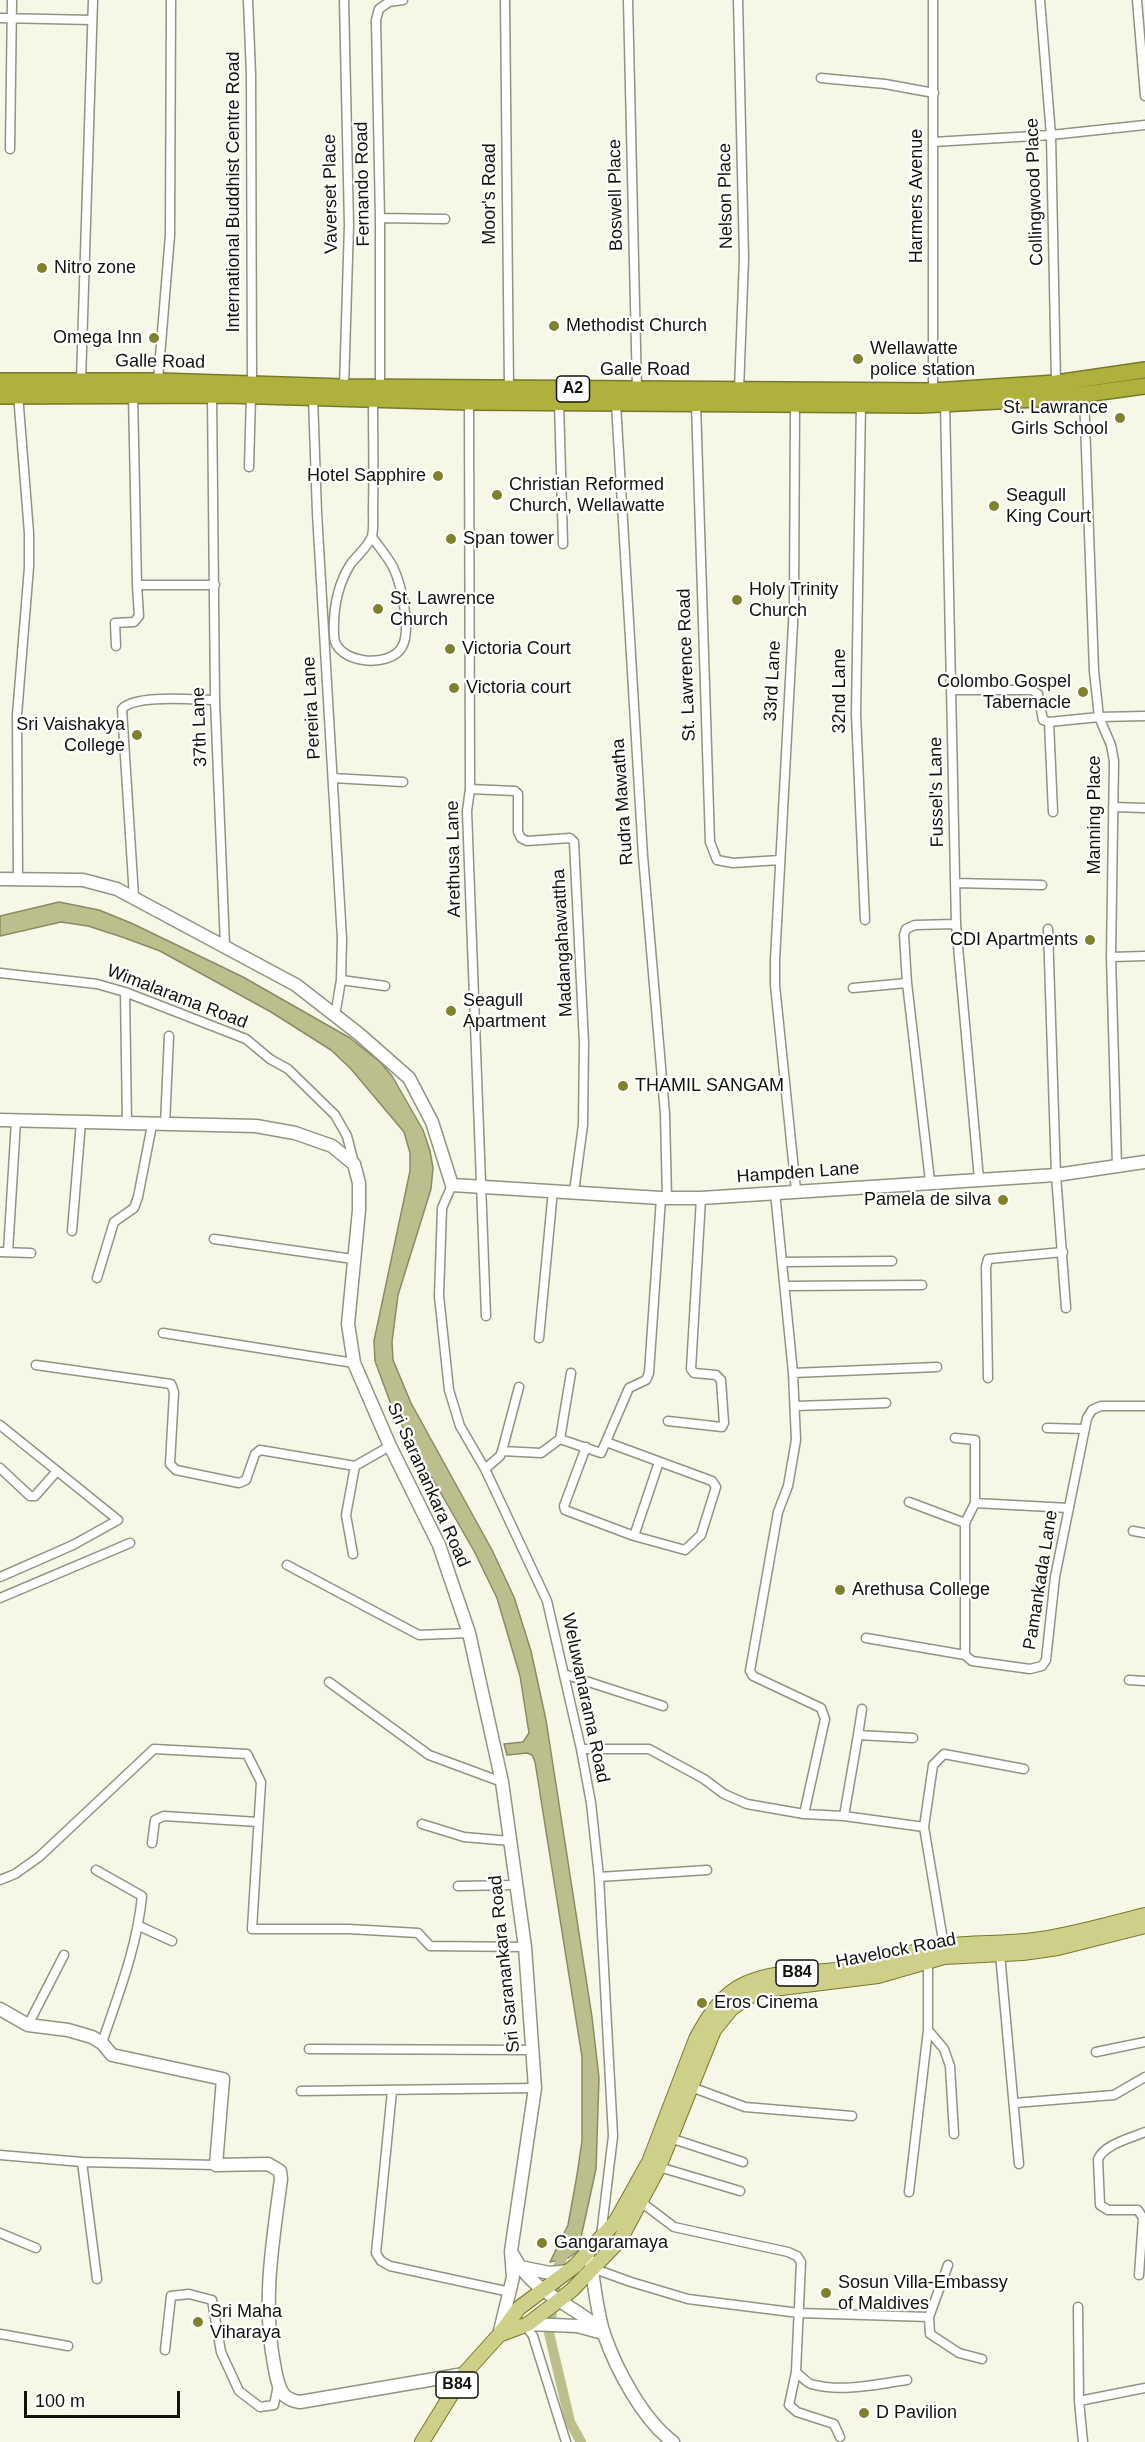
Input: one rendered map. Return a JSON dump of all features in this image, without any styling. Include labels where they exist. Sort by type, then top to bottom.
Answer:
[{"type":"highway","name":"Galle Road","points":[[415,394],[469,402],[795,404],[933,391],[1056,383],[1145,370]]},
{"type":"highway","name":"Galle Road","points":[[0,381],[158,381],[313,397],[508,388],[739,390],[945,403],[1019,400],[1145,386]]},
{"type":"highway","name":"Galle Road","points":[[0,396],[18,394],[212,395],[252,390],[344,387],[377,393]]},
{"type":"main road","name":"Havelock Road","points":[[572,2269],[600,2241],[631,2198],[649,2162],[696,2038],[704,2023],[732,1991],[762,1977],[855,1967],[944,1946],[1032,1940],[1077,1933],[1145,1915]]},
{"type":"main road","name":"Havelock Road","points":[[564,2304],[572,2290],[620,2240],[659,2167],[714,2030],[732,2008],[754,1994],[784,1987],[878,1976],[944,1957],[1058,1948],[1145,1926]]},
{"type":"main road","name":"B84","points":[[422,2442],[464,2374],[500,2335],[519,2308],[572,2269]]},
{"type":"main road","name":"B84","points":[[500,2335],[527,2325],[564,2304]]},
{"type":"street","points":[[10,149],[12,0]]},
{"type":"street","points":[[81,381],[93,0]]},
{"type":"street","points":[[158,381],[170,235],[171,0]]},
{"type":"street","name":"International Buddhist Centre Road","points":[[248,0],[251,74],[252,390],[249,467]]},
{"type":"street","name":"Vaverset Place","points":[[344,0],[349,225],[344,387]]},
{"type":"street","name":"Fernando Road","points":[[372,537],[380,218],[376,20],[379,9],[389,2],[403,0]]},
{"type":"street","name":"Moor's Road","points":[[505,0],[508,388]]},
{"type":"street","name":"Boswell Place","points":[[628,0],[637,390]]},
{"type":"street","name":"Nelson Place","points":[[738,0],[744,258],[739,390]]},
{"type":"street","name":"Harmers Avenue","points":[[933,0],[933,391]]},
{"type":"street","name":"Collingwood Place","points":[[1040,0],[1051,135],[1056,383]]},
{"type":"street","points":[[1137,0],[1145,96]]},
{"type":"street","points":[[0,18],[92,20]]},
{"type":"street","points":[[821,78],[885,84],[934,93]]},
{"type":"street","points":[[933,142],[1051,135],[1145,125]]},
{"type":"street","points":[[380,218],[445,219]]},
{"type":"street","points":[[18,394],[29,533],[29,567],[17,715],[18,878]]},
{"type":"street","name":"Manning Place","points":[[1084,394],[1094,671],[1099,717],[1111,745],[1113,761],[1112,957],[1117,1166]]},
{"type":"street","points":[[116,646],[115,623],[134,622],[139,616],[133,395]]},
{"type":"street","name":"37th Lane","points":[[212,395],[215,700],[225,946]]},
{"type":"street","name":"Pereira Lane","points":[[313,397],[317,513],[342,939],[341,980],[335,1016]]},
{"type":"street","name":"32nd Lane","points":[[860,398],[856,714],[865,920]]},
{"type":"street","name":"Arethusa Lane","points":[[469,402],[470,789],[467,811],[483,1186],[486,1316]]},
{"type":"street","points":[[560,402],[563,544]]},
{"type":"street","name":"Fussel's Lane","points":[[945,403],[956,924],[979,1179]]},
{"type":"street","name":"Rudra Mawatha","points":[[606,1442],[629,1389],[646,1380],[650,1373],[664,1198],[666,1114],[643,856],[616,404]]},
{"type":"street","name":"St. Lawrence Road","points":[[696,404],[710,842],[717,860],[733,863],[780,860]]},
{"type":"street","name":"33rd Lane","points":[[795,404],[794,605],[775,986],[796,1190]]},
{"type":"street","points":[[372,537],[393,567],[403,598],[406,619],[404,645],[398,652],[379,660],[357,659],[339,650],[334,643],[333,617],[337,596],[350,566],[372,537]]},
{"type":"street","points":[[137,585],[215,585]]},
{"type":"street","points":[[952,690],[1032,690],[1038,694],[1043,720],[1049,722],[1099,717],[1145,716]]},
{"type":"street","points":[[134,897],[122,709],[126,704],[142,700],[215,700]]},
{"type":"street","points":[[1049,722],[1053,812]]},
{"type":"street","points":[[333,778],[403,782]]},
{"type":"street","name":"Madangahawattha","points":[[470,789],[510,791],[518,794],[518,832],[521,838],[527,841],[570,838],[574,842],[584,1043],[583,1125],[574,1192]]},
{"type":"street","points":[[1113,807],[1145,807]]},
{"type":"street","points":[[0,879],[83,880],[117,889],[296,985],[409,1078],[432,1122],[452,1185]]},
{"type":"street","points":[[955,883],[1042,885]]},
{"type":"street","points":[[930,1181],[907,983],[904,935],[906,929],[915,925],[956,924]]},
{"type":"street","points":[[1048,929],[1056,1174],[1066,1308]]},
{"type":"street","points":[[1112,957],[1145,956]]},
{"type":"street","name":"Wimalarama Road","points":[[0,973],[97,984],[124,992],[246,1039],[270,1059],[288,1069],[335,1115],[347,1136],[354,1164]]},
{"type":"street","points":[[341,980],[385,986]]},
{"type":"street","points":[[853,987],[907,983]]},
{"type":"street","points":[[124,992],[127,1123]]},
{"type":"street","points":[[165,1124],[169,1036]]},
{"type":"street","points":[[0,1120],[256,1126],[295,1133],[332,1146],[354,1164]]},
{"type":"street","points":[[16,1120],[4,1252],[31,1253]]},
{"type":"street","points":[[72,1231],[81,1122]]},
{"type":"street","points":[[97,1278],[114,1222],[134,1208],[138,1197],[152,1125]]},
{"type":"street","name":"Hampden Lane","points":[[452,1185],[664,1198],[701,1198],[1056,1174],[1145,1162]]},
{"type":"street","name":"Sri Saranankara Road","points":[[354,1164],[359,1183],[359,1210],[348,1324],[354,1363],[390,1446],[439,1545],[469,1634],[502,1782],[525,1947],[535,2088],[511,2251],[513,2277],[500,2335]]},
{"type":"street","name":"Weluwanarama Road","points":[[452,1185],[442,1208],[439,1296],[448,1390],[460,1426],[485,1469],[547,1600],[591,1803],[599,1877],[614,2136],[600,2241]]},
{"type":"street","points":[[539,1338],[553,1190]]},
{"type":"street","points":[[776,1192],[796,1406],[796,1440],[788,1486],[778,1512],[750,1671],[753,1676],[820,1708],[823,1713],[825,1719],[804,1814]]},
{"type":"street","points":[[668,1421],[722,1427],[724,1423],[721,1380],[716,1376],[694,1373],[691,1370],[701,1198]]},
{"type":"street","points":[[214,1239],[353,1259]]},
{"type":"street","points":[[988,1378],[986,1267],[988,1259],[1063,1252]]},
{"type":"street","points":[[782,1262],[892,1261]]},
{"type":"street","points":[[785,1286],[922,1285]]},
{"type":"street","points":[[163,1333],[354,1363]]},
{"type":"street","points":[[36,1365],[171,1384],[174,1392],[170,1464],[176,1470],[239,1483],[246,1480],[255,1454],[260,1450],[355,1466],[390,1446]]},
{"type":"street","points":[[793,1373],[937,1367]]},
{"type":"street","points":[[502,1451],[541,1454],[560,1439],[571,1373]]},
{"type":"street","points":[[485,1469],[500,1456],[519,1387]]},
{"type":"street","points":[[796,1406],[886,1403]]},
{"type":"street","name":"Pamankada Lane","points":[[866,1638],[964,1655],[972,1661],[1030,1669],[1042,1666],[1046,1660],[1055,1577],[1085,1429],[1092,1410],[1101,1406],[1145,1406]]},
{"type":"street","points":[[0,1425],[118,1520],[73,1545],[0,1577]]},
{"type":"street","points":[[1047,1428],[1085,1429]]},
{"type":"street","points":[[955,1438],[975,1440],[975,1503],[964,1522],[964,1655]]},
{"type":"street","points":[[560,1439],[586,1447],[601,1453],[606,1442],[712,1481],[716,1487],[701,1535],[685,1550],[634,1536],[565,1510],[564,1506],[586,1447]]},
{"type":"street","points":[[634,1536],[659,1462]]},
{"type":"street","points":[[353,1554],[346,1515],[355,1466]]},
{"type":"street","points":[[0,1468],[30,1496],[35,1496],[57,1471]]},
{"type":"street","points":[[909,1502],[964,1522]]},
{"type":"street","points":[[975,1503],[1069,1508]]},
{"type":"street","points":[[1133,1531],[1145,1533]]},
{"type":"street","points":[[0,1598],[129,1543]]},
{"type":"street","points":[[287,1564],[419,1635],[469,1634]]},
{"type":"street","points":[[564,1674],[663,1706]]},
{"type":"street","points":[[1129,1680],[1145,1681]]},
{"type":"street","points":[[329,1682],[429,1755],[502,1782]]},
{"type":"street","points":[[844,1816],[862,1709]]},
{"type":"street","points":[[858,1735],[913,1738]]},
{"type":"street","points":[[0,1880],[15,1874],[39,1857],[154,1749],[247,1754],[261,1782],[252,1929],[349,1929],[417,1933],[429,1946],[525,1947]]},
{"type":"street","points":[[581,1749],[649,1749],[704,1779],[724,1794],[747,1804],[804,1814],[844,1816],[924,1827]]},
{"type":"street","points":[[944,1946],[924,1827],[933,1764],[944,1754],[1024,1769]]},
{"type":"street","points":[[152,1843],[155,1820],[164,1816],[258,1822]]},
{"type":"street","points":[[422,1824],[464,1837],[510,1841]]},
{"type":"street","points":[[96,1870],[142,1896],[139,1926],[102,2043]]},
{"type":"street","points":[[599,1877],[707,1870]]},
{"type":"street","points":[[458,1886],[516,1886]]},
{"type":"street","points":[[139,1926],[172,1941]]},
{"type":"street","points":[[1000,1954],[1019,2164]]},
{"type":"street","points":[[28,2025],[64,1955]]},
{"type":"street","points":[[909,2192],[928,2030],[928,1960]]},
{"type":"street","points":[[0,2008],[28,2025],[81,2033],[102,2043],[112,2055],[223,2079],[216,2165]]},
{"type":"street","points":[[928,2030],[944,2049],[950,2066],[954,2134]]},
{"type":"street","points":[[1096,2052],[1145,2042]]},
{"type":"street","points":[[309,2049],[532,2049]]},
{"type":"street","points":[[1015,2103],[1114,2095],[1145,2077]]},
{"type":"street","points":[[691,2087],[745,2107],[852,2116]]},
{"type":"street","points":[[301,2091],[535,2088]]},
{"type":"street","points":[[392,2091],[376,2253],[381,2261],[390,2266],[510,2292]]},
{"type":"street","points":[[1139,2275],[1143,2218],[1138,2210],[1108,2210],[1100,2205],[1098,2159],[1100,2154],[1110,2147],[1145,2132]]},
{"type":"street","points":[[670,2138],[742,2162]]},
{"type":"street","points":[[0,2155],[82,2162],[268,2164],[280,2171],[281,2179],[270,2264],[268,2335],[278,2384],[283,2394],[291,2400],[300,2402],[464,2374]]},
{"type":"street","points":[[82,2162],[97,2279]]},
{"type":"street","points":[[659,2167],[740,2191]]},
{"type":"street","points":[[641,2202],[674,2227],[788,2252],[797,2256],[801,2262],[796,2372],[789,2405],[797,2412],[834,2424],[840,2437]]},
{"type":"street","points":[[0,2233],[36,2248]]},
{"type":"street","points":[[511,2251],[533,2284],[593,2323],[604,2333]]},
{"type":"street","points":[[590,2252],[604,2333],[620,2370],[647,2416],[673,2442]]},
{"type":"street","points":[[948,2265],[929,2317],[930,2334],[958,2353],[982,2359]]},
{"type":"street","points":[[520,2267],[541,2271],[572,2269]]},
{"type":"street","points":[[592,2268],[688,2299],[799,2313],[929,2317]]},
{"type":"street","points":[[165,2350],[171,2296],[189,2294],[212,2300],[221,2352],[239,2391],[260,2407],[274,2405],[278,2384]]},
{"type":"street","points":[[1078,2307],[1079,2401],[1083,2442]]},
{"type":"street","points":[[566,2442],[533,2336],[527,2325],[565,2325],[604,2333]]},
{"type":"street","points":[[0,2334],[68,2346]]},
{"type":"street","points":[[796,2372],[810,2384],[835,2386],[857,2387],[907,2380]]},
{"type":"street","points":[[1079,2401],[1145,2388]]},
{"type":"shaded area","points":[[59,902],[99,910],[131,923],[243,977],[350,1038],[380,1062],[392,1076],[423,1130],[433,1168],[431,1189],[398,1295],[392,1342],[393,1360],[411,1403],[492,1550],[514,1597],[531,1651],[546,1720],[592,2017],[599,2078],[596,2169],[578,2251],[568,2258],[550,2262],[568,2225],[577,2175],[582,2141],[582,2057],[535,1762],[532,1755],[527,1753],[507,1755],[504,1744],[523,1742],[529,1733],[520,1676],[497,1598],[474,1551],[393,1410],[375,1361],[374,1341],[410,1171],[410,1153],[404,1132],[351,1069],[331,1050],[271,1012],[160,951],[88,926],[61,922],[0,936],[0,916]]},
{"type":"waterway","points":[[567,2247],[558,2267],[549,2333],[570,2422],[581,2442]]},
{"type":"place","name":"Nitro zone","points":[[42,268]]},
{"type":"place","name":"Methodist Church","points":[[554,326]]},
{"type":"place","name":"Omega Inn","points":[[154,338]]},
{"type":"place","name":"Wellawatte police station","points":[[858,359]]},
{"type":"place","name":"St. Lawrance Girls School","points":[[1120,418]]},
{"type":"place","name":"Hotel Sapphire","points":[[438,476]]},
{"type":"place","name":"Christian Reformed Church, Wellawatte","points":[[497,495]]},
{"type":"place","name":"Seagull King Court","points":[[994,506]]},
{"type":"place","name":"Span tower","points":[[451,539]]},
{"type":"place","name":"Holy Trinity Church","points":[[737,600]]},
{"type":"place","name":"St. Lawrence Church","points":[[378,609]]},
{"type":"place","name":"Victoria Court","points":[[450,649]]},
{"type":"place","name":"Victoria court","points":[[454,688]]},
{"type":"place","name":"Colombo Gospel Tabernacle","points":[[1083,692]]},
{"type":"place","name":"Sri Vaishakya College","points":[[137,735]]},
{"type":"place","name":"CDI Apartments","points":[[1090,940]]},
{"type":"place","name":"Seagull Apartment","points":[[451,1011]]},
{"type":"place","name":"THAMIL SANGAM","points":[[623,1086]]},
{"type":"place","name":"Pamela de silva","points":[[1003,1200]]},
{"type":"place","name":"Arethusa College","points":[[840,1590]]},
{"type":"place","name":"Eros Cinema","points":[[702,2003]]},
{"type":"place","name":"Gangaramaya","points":[[542,2243]]},
{"type":"place","name":"Sosun Villa-Embassy of Maldives","points":[[826,2293]]},
{"type":"place","name":"Sri Maha Viharaya","points":[[198,2322]]},
{"type":"place","name":"D Pavilion","points":[[864,2413]]}]
